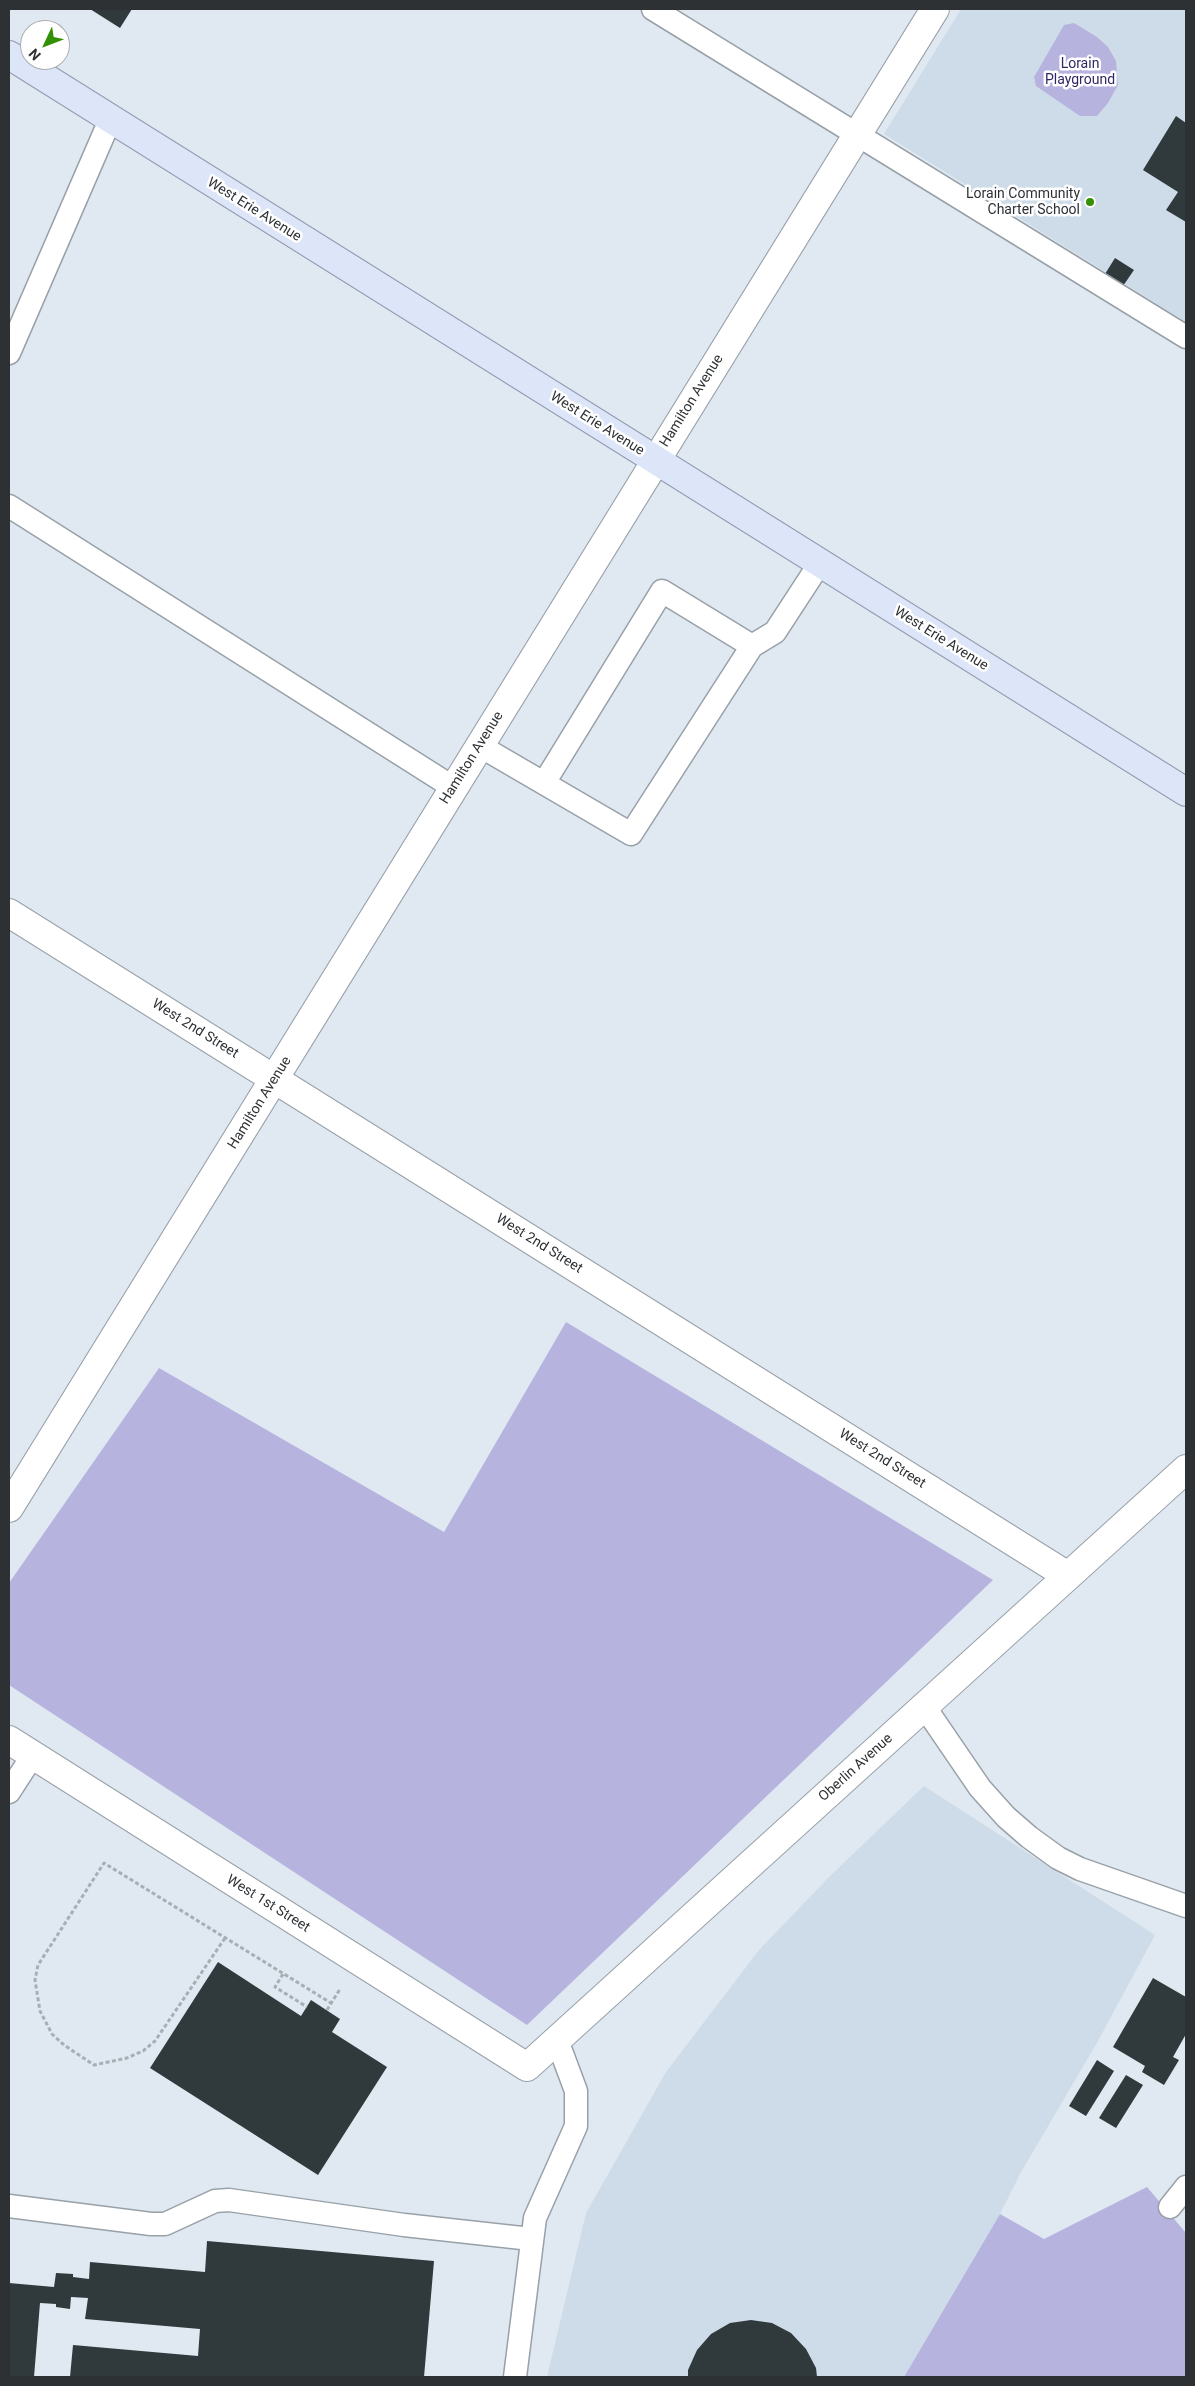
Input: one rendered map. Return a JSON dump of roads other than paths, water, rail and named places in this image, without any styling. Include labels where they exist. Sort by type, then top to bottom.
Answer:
[{"type":"main road","name":"West Erie Avenue","points":[[9,56],[1186,792]]},
{"type":"street","name":"Hamilton Avenue","points":[[9,1508],[934,9]]},
{"type":"street","name":"West 2nd Street","points":[[9,913],[1068,1576]]},
{"type":"street","name":"Oberlin Avenue","points":[[527,2067],[1186,1469]]},
{"type":"street","name":"West 1st Street","points":[[9,1740],[527,2067]]},
{"type":"lane","points":[[652,9],[1186,337]]},
{"type":"lane","points":[[9,353],[110,120]]},
{"type":"lane","points":[[9,506],[454,788]]},
{"type":"lane","points":[[480,746],[631,834],[752,646],[775,632],[820,563]]},
{"type":"lane","points":[[544,783],[662,591],[752,646]]},
{"type":"lane","points":[[924,1706],[980,1788],[1006,1817],[1029,1838],[1058,1858],[1080,1869],[1186,1906]]},
{"type":"lane","points":[[9,1792],[33,1755]]},
{"type":"lane","points":[[515,2377],[535,2218],[576,2126],[576,2091],[557,2040]]},
{"type":"lane","points":[[1170,2207],[1186,2187]]},
{"type":"lane","points":[[9,2206],[165,2224],[215,2201],[229,2200],[404,2225],[531,2239]]},
{"type":"place","name":"Lorain Community Charter School","points":[[1090,202]]},
{"type":"park label","name":"Lorain Playground","points":[[1080,72]]}]
